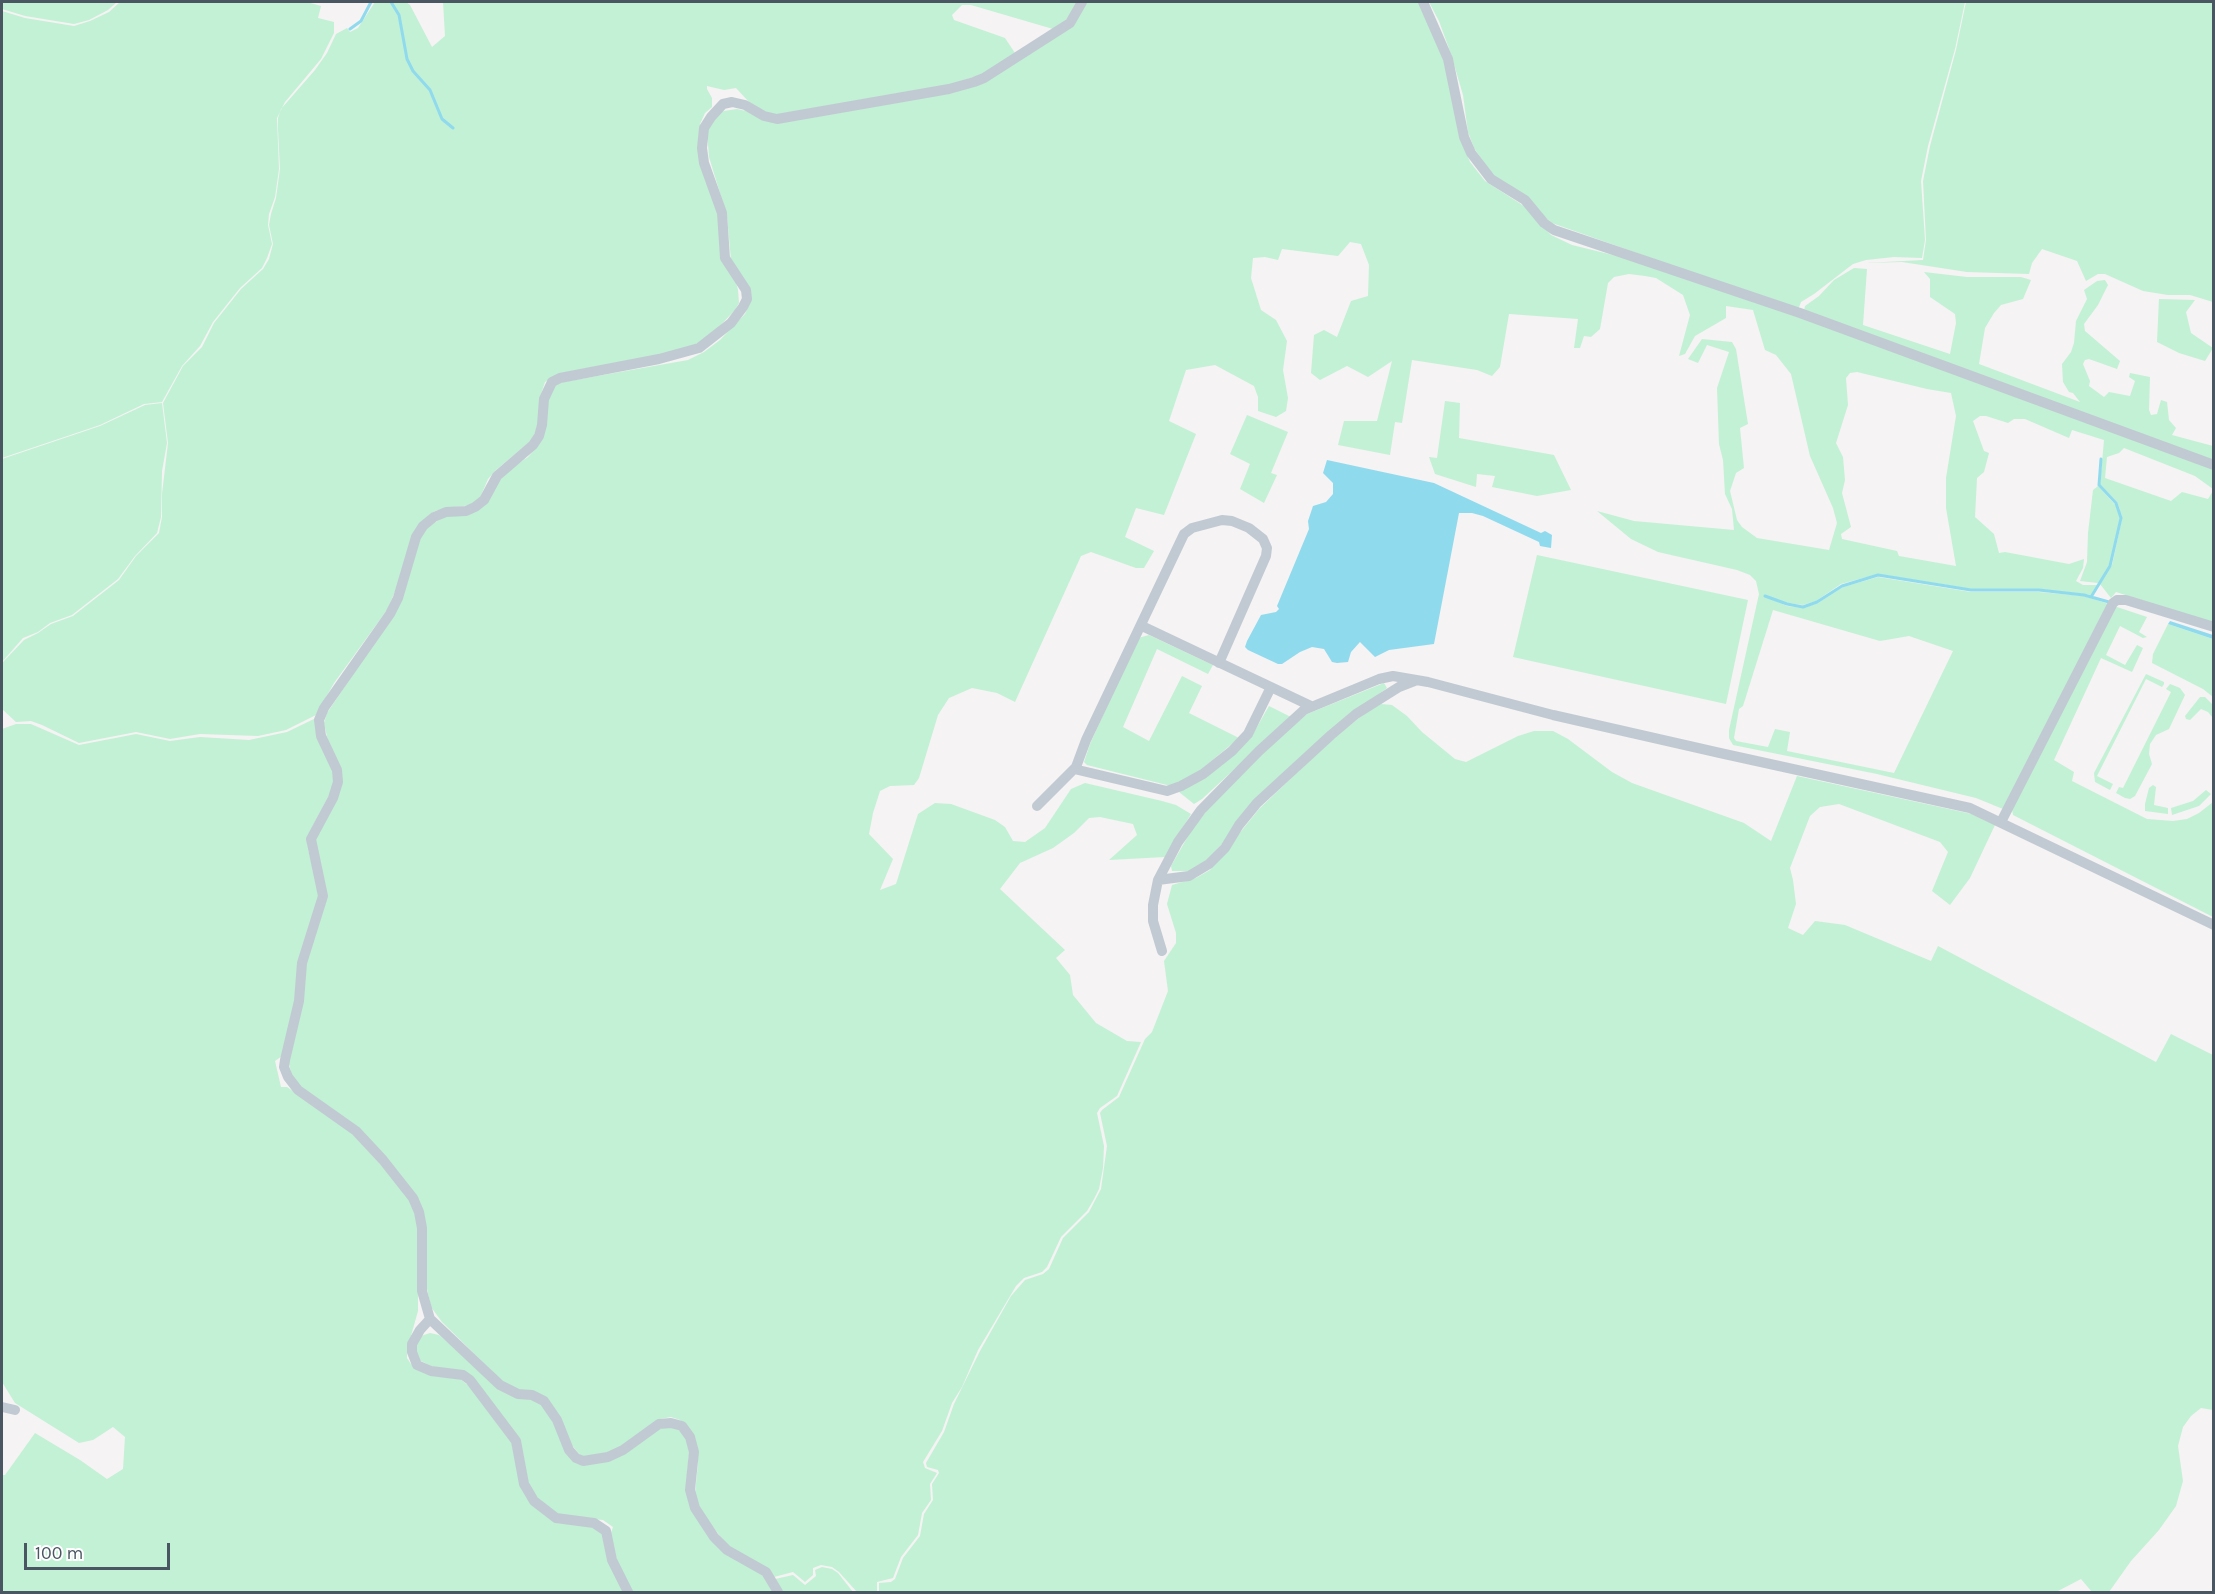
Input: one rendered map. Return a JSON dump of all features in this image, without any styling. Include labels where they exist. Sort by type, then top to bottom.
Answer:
[{"type":"street","points":[[778,1593],[766,1572],[727,1550],[714,1537],[695,1508],[690,1490],[694,1452],[690,1437],[681,1426],[664,1423],[651,1429],[623,1450],[608,1457],[584,1461],[576,1458],[569,1450],[556,1420],[544,1401],[532,1395],[518,1394],[500,1385],[430,1319],[422,1291],[423,1228],[413,1198],[356,1131],[298,1090],[288,1077],[284,1067],[302,984],[302,963],[323,896],[311,839],[333,798],[338,782],[337,770],[319,720],[324,708],[390,614],[398,598],[416,537],[423,526],[434,517],[446,512],[466,511],[484,500],[497,476],[533,445],[542,425],[544,399],[552,382],[560,378],[659,359],[699,348],[731,323],[743,307],[747,299],[746,290],[725,258],[722,213],[704,163],[702,148],[704,128],[723,105],[732,102],[745,105],[764,116],[777,119],[930,93],[974,82],[984,78],[1070,23],[1082,2]]},
{"type":"street","points":[[1423,2],[1448,58],[1464,137],[1471,153],[1491,179],[1525,200],[1544,223],[1554,230],[1800,313],[2214,465]]},
{"type":"street","points":[[1037,806],[1074,769],[1184,534],[1192,528],[1222,520],[1232,521],[1249,528],[1263,539],[1267,548],[1266,556],[1219,663]]},
{"type":"street","points":[[2001,822],[2113,603],[2117,600],[2126,600],[2214,627]]},
{"type":"street","points":[[1142,626],[1311,706]]},
{"type":"street","points":[[1162,951],[1153,913],[1158,880],[1167,860],[1201,810],[1281,730],[1311,706],[1379,679],[1393,676],[1553,715],[1970,808],[2214,925]]},
{"type":"street","points":[[1158,880],[1189,876],[1209,864],[1225,848],[1239,825],[1257,803],[1314,750],[1356,714],[1399,687],[1417,680]]},
{"type":"street","points":[[1074,769],[1167,791],[1181,786],[1203,774],[1232,751],[1248,734],[1271,687]]},
{"type":"street","points":[[430,1319],[412,1344],[412,1353],[417,1365],[431,1371],[463,1375],[470,1380],[516,1441],[524,1484],[534,1501],[556,1518],[594,1523],[606,1531],[612,1560],[628,1593]]},
{"type":"street","points":[[2,1407],[15,1410]]},
{"type":"green space","points":[[2,2],[117,2],[108,10],[89,20],[74,24],[25,16],[2,9]]},
{"type":"green space","points":[[120,2],[307,2],[321,6],[318,18],[334,22],[334,33],[321,59],[285,102],[277,118],[279,169],[275,197],[269,214],[268,225],[272,244],[267,258],[262,268],[240,288],[213,322],[200,346],[182,366],[162,402],[144,404],[100,425],[2,458],[2,11],[25,18],[74,26],[109,12]]},
{"type":"green space","points":[[375,2],[406,2],[410,5],[432,47],[445,36],[443,2],[1081,2],[1074,14],[1053,29],[971,5],[962,5],[952,15],[954,20],[1005,38],[1015,53],[983,74],[952,84],[776,116],[766,114],[749,102],[736,88],[724,90],[707,86],[712,98],[712,107],[705,113],[700,124],[715,202],[738,290],[739,303],[735,310],[715,331],[689,349],[545,382],[540,397],[538,423],[533,439],[488,479],[479,500],[472,505],[435,511],[428,516],[387,610],[334,683],[316,715],[286,730],[258,736],[200,734],[170,739],[136,732],[79,743],[31,721],[16,722],[2,709],[3,662],[24,640],[51,624],[73,616],[119,580],[136,556],[159,533],[168,443],[163,403],[183,366],[202,347],[214,323],[241,289],[263,269],[269,259],[273,244],[269,225],[280,169],[278,118],[281,109],[315,70],[336,34],[347,28],[350,32],[358,28]]},
{"type":"green space","points":[[1085,2],[1419,2],[1444,57],[1470,162],[1485,181],[1527,208],[1551,235],[1572,245],[1658,266],[2213,468],[2213,489],[2195,476],[2124,448],[2119,453],[2107,457],[2105,478],[2171,501],[2182,492],[2208,499],[2213,491],[2213,623],[2116,592],[2111,598],[2100,584],[2112,565],[2122,519],[2121,513],[2110,566],[2105,575],[2098,583],[2080,581],[2087,562],[2093,490],[2098,486],[2120,510],[2117,502],[2100,485],[2104,440],[2072,430],[2069,438],[2025,419],[2014,419],[2008,423],[1980,416],[1973,421],[1984,451],[1989,453],[1984,472],[1977,478],[1975,517],[1994,534],[1999,553],[2005,552],[2069,564],[2084,559],[2083,568],[2076,581],[2083,585],[2097,585],[2091,595],[2039,589],[1971,589],[1878,574],[1841,584],[1816,601],[1803,605],[1764,596],[1787,606],[1804,608],[1818,603],[1843,587],[1878,577],[1971,592],[2039,592],[2084,596],[2109,604],[2003,809],[1976,798],[1877,774],[1733,745],[1729,738],[1729,730],[1759,594],[1756,581],[1750,575],[1737,570],[1658,552],[1631,539],[1597,511],[1634,521],[1734,530],[1732,509],[1725,494],[1723,460],[1719,444],[1717,388],[1729,352],[1707,345],[1698,363],[1688,359],[1702,339],[1732,342],[1736,349],[1748,424],[1740,428],[1744,468],[1736,473],[1730,491],[1737,520],[1742,527],[1757,538],[1829,550],[1837,523],[1833,508],[1810,456],[1791,374],[1776,355],[1765,350],[1753,310],[1726,306],[1726,318],[1695,336],[1685,354],[1679,356],[1690,315],[1683,295],[1656,278],[1629,274],[1614,277],[1608,283],[1600,329],[1591,337],[1584,336],[1580,348],[1574,348],[1578,319],[1509,314],[1500,367],[1492,376],[1477,370],[1412,360],[1402,423],[1395,422],[1390,455],[1338,445],[1344,421],[1377,421],[1392,361],[1368,377],[1347,366],[1320,380],[1311,373],[1314,335],[1324,330],[1337,337],[1351,301],[1368,296],[1369,265],[1361,244],[1350,242],[1338,256],[1282,249],[1278,260],[1265,257],[1253,258],[1251,278],[1261,310],[1276,320],[1287,341],[1283,370],[1288,398],[1286,411],[1276,417],[1258,411],[1258,397],[1254,386],[1215,365],[1186,370],[1169,421],[1196,434],[1164,515],[1136,508],[1125,537],[1154,551],[1144,568],[1136,568],[1091,552],[1081,556],[1015,702],[997,693],[972,688],[949,698],[938,715],[919,778],[914,785],[890,786],[880,791],[873,813],[869,834],[893,859],[880,890],[896,884],[918,814],[935,803],[951,804],[995,820],[1005,827],[1013,841],[1025,842],[1045,828],[1071,789],[1085,783],[1176,805],[1191,814],[1165,857],[1109,860],[1137,835],[1133,824],[1100,817],[1089,818],[1074,833],[1053,848],[1020,863],[1000,889],[1065,950],[1056,958],[1070,975],[1073,995],[1096,1023],[1127,1041],[1141,1042],[1117,1096],[1100,1108],[1097,1113],[1104,1146],[1103,1168],[1099,1189],[1094,1199],[1087,1211],[1061,1237],[1047,1267],[1042,1272],[1024,1278],[1016,1286],[978,1350],[962,1387],[952,1403],[942,1431],[923,1462],[925,1468],[937,1473],[930,1484],[931,1500],[922,1513],[918,1535],[901,1557],[893,1578],[877,1582],[877,1592],[857,1592],[832,1567],[821,1565],[813,1568],[813,1575],[805,1582],[793,1572],[774,1577],[728,1546],[701,1512],[695,1493],[698,1463],[680,1420],[671,1417],[660,1419],[620,1448],[607,1454],[582,1457],[575,1453],[551,1405],[505,1384],[442,1322],[431,1307],[425,1280],[426,1227],[387,1161],[301,1087],[292,1077],[288,1059],[305,963],[323,910],[315,844],[317,834],[339,792],[324,723],[327,713],[393,615],[419,538],[425,528],[448,515],[468,515],[510,469],[528,457],[535,449],[546,400],[555,385],[688,360],[720,340],[745,314],[749,305],[731,260],[727,216],[709,157],[707,131],[714,116],[724,111],[737,109],[763,120],[948,94],[1040,47]],"holes":[[[1857,372],[1951,393],[1956,416],[1946,478],[1946,508],[1956,566],[1899,556],[1897,551],[1842,539],[1841,534],[1851,527],[1842,493],[1845,480],[1843,457],[1836,443],[1848,405],[1846,378],[1850,373]],[[1773,610],[1880,641],[1909,636],[1953,651],[1894,773],[1787,751],[1790,732],[1775,729],[1768,747],[1736,741],[1734,738],[1739,709],[1743,706]]]},
{"type":"green space","points":[[1429,2],[1965,2],[1921,181],[1925,240],[1922,258],[1894,257],[1853,264],[1801,302],[1798,310],[1552,223],[1493,176],[1474,148],[1468,132],[1463,95],[1451,54],[1439,21]]},
{"type":"green space","points":[[1966,2],[2213,2],[2213,302],[2190,295],[2168,295],[2143,291],[2105,274],[2098,274],[2086,281],[2077,261],[2042,249],[2032,263],[2029,274],[1967,272],[1902,262],[1865,263],[1923,260],[1926,240],[1923,181]]},
{"type":"green space","points":[[1854,268],[1867,269],[1863,325],[1950,354],[1956,323],[1955,314],[1930,297],[1930,279],[1924,272],[1967,277],[2021,277],[2031,280],[2023,299],[2001,305],[1994,313],[1985,328],[1979,364],[2080,402],[2073,393],[2069,392],[2063,382],[2062,364],[2071,352],[2074,343],[2076,321],[2087,299],[2084,290],[2097,281],[2105,280],[2108,285],[2098,305],[2084,324],[2085,331],[2120,361],[2117,369],[2089,359],[2085,360],[2083,364],[2090,381],[2089,386],[2104,397],[2109,392],[2130,396],[2135,381],[2129,377],[2130,373],[2150,377],[2149,410],[2151,415],[2157,414],[2161,400],[2167,402],[2169,420],[2176,428],[2172,435],[2213,446],[2213,461],[1804,311],[1805,306],[1819,296],[1834,280]]},
{"type":"green space","points":[[2159,299],[2195,300],[2186,312],[2191,333],[2213,348],[2205,361],[2179,353],[2157,342]]},
{"type":"green space","points":[[1445,401],[1460,403],[1459,438],[1554,455],[1571,490],[1537,496],[1492,487],[1495,476],[1477,474],[1476,487],[1435,474],[1429,457],[1437,458]]},
{"type":"green space","points":[[162,403],[167,443],[162,471],[161,517],[157,533],[135,556],[118,579],[72,615],[50,623],[38,632],[23,638],[2,662],[2,459],[100,426],[145,405]]},
{"type":"green space","points":[[1247,415],[1288,432],[1271,473],[1277,475],[1264,503],[1240,489],[1250,464],[1230,454]]},
{"type":"green space","points":[[1537,555],[1748,600],[1726,704],[1513,657]]},
{"type":"green space","points":[[2114,606],[2147,617],[2139,632],[2147,637],[2143,638],[2120,626],[2106,655],[2125,665],[2137,645],[2143,648],[2132,672],[2101,658],[2054,760],[2074,772],[2072,781],[2147,819],[2173,821],[2187,819],[2213,802],[2213,917],[2013,815],[2012,809]]},
{"type":"green space","points":[[2168,624],[2213,639],[2213,697],[2203,689],[2152,663],[2153,654]]},
{"type":"green space","points":[[1149,635],[1213,665],[1208,674],[1157,649],[1123,727],[1149,741],[1182,676],[1202,686],[1189,713],[1239,738],[1197,773],[1171,786],[1087,765],[1084,762],[1138,638]]},
{"type":"green space","points":[[2146,674],[2164,684],[2162,687],[2146,679],[2097,776],[2113,784],[2110,790],[2095,782],[2094,773]]},
{"type":"green space","points":[[1384,683],[1387,688],[1321,739],[1203,864],[1191,871],[1172,871],[1171,866],[1191,831],[1211,805],[1263,752],[1307,714]]},
{"type":"green space","points":[[2170,684],[2180,688],[2185,695],[2169,729],[2156,735],[2150,744],[2149,754],[2152,764],[2135,796],[2130,799],[2125,798],[2116,793],[2119,787],[2123,788],[2171,692],[2166,689]]},
{"type":"green space","points":[[2200,697],[2205,697],[2213,705],[2213,718],[2201,709],[2190,720],[2186,719],[2185,716]]},
{"type":"green space","points":[[1381,704],[1392,705],[1455,759],[1466,762],[1518,736],[1534,731],[1553,731],[1568,739],[1612,772],[1632,783],[1744,823],[1771,841],[1797,776],[1972,814],[1995,825],[1970,878],[1950,905],[1932,891],[1948,852],[1940,842],[1839,804],[1820,807],[1810,816],[1790,868],[1796,904],[1788,928],[1803,935],[1815,921],[1845,925],[1931,961],[1938,946],[2156,1062],[2171,1034],[2213,1055],[2213,1410],[2201,1408],[2183,1427],[2178,1446],[2183,1481],[2176,1506],[2109,1592],[2092,1592],[2081,1579],[2056,1592],[879,1592],[879,1583],[891,1582],[895,1579],[903,1558],[920,1536],[924,1514],[933,1500],[932,1484],[939,1473],[938,1470],[927,1467],[926,1463],[944,1432],[954,1404],[980,1351],[1011,1296],[1025,1280],[1043,1274],[1049,1269],[1063,1238],[1089,1212],[1101,1189],[1107,1146],[1100,1113],[1119,1097],[1145,1039],[1152,1032],[1168,991],[1164,961],[1176,943],[1176,933],[1167,904],[1172,885],[1196,878],[1210,870],[1259,809],[1330,741],[1369,710]]},
{"type":"green space","points":[[1269,706],[1291,717],[1202,799],[1194,804],[1179,792],[1250,739]]},
{"type":"green space","points":[[316,718],[335,772],[335,784],[307,837],[320,894],[282,1056],[275,1061],[281,1087],[287,1087],[347,1128],[405,1191],[418,1217],[418,1311],[407,1350],[407,1358],[411,1364],[460,1379],[468,1385],[508,1432],[538,1510],[595,1527],[602,1534],[624,1592],[2,1592],[2,1475],[5,1475],[35,1433],[107,1479],[123,1469],[125,1437],[113,1427],[93,1440],[79,1443],[15,1403],[2,1382],[2,729],[16,724],[31,724],[79,745],[136,734],[170,741],[200,737],[249,740],[287,732]]},
{"type":"green space","points":[[2153,785],[2156,787],[2154,805],[2168,808],[2168,814],[2145,811],[2149,788]]},
{"type":"green space","points":[[2206,790],[2211,794],[2199,806],[2172,815],[2171,808],[2193,801]]},
{"type":"green space","points":[[430,1333],[439,1335],[487,1377],[542,1404],[555,1426],[588,1464],[666,1426],[676,1428],[684,1434],[690,1447],[686,1486],[713,1542],[765,1577],[774,1592],[631,1592],[620,1571],[610,1536],[613,1527],[603,1520],[559,1516],[540,1502],[528,1483],[523,1454],[473,1379],[433,1367],[419,1360],[415,1346],[421,1336]]},
{"type":"green space","points":[[822,1567],[838,1573],[853,1592],[783,1592],[775,1579],[793,1575],[805,1585],[816,1576],[815,1570]]},
{"type":"water","points":[[1327,460],[1434,483],[1541,533],[1545,531],[1552,535],[1551,548],[1540,546],[1539,542],[1483,516],[1459,513],[1434,644],[1389,650],[1375,657],[1360,642],[1351,652],[1348,662],[1337,663],[1332,662],[1324,649],[1312,647],[1278,664],[1245,647],[1261,615],[1276,612],[1279,609],[1277,606],[1309,529],[1308,521],[1313,506],[1326,502],[1333,494],[1333,483],[1323,473]]},
{"type":"water","points":[[2170,621],[2213,635],[2213,639],[2168,624]]},
{"type":"waterway","points":[[350,29],[361,21],[371,2]]},
{"type":"waterway","points":[[391,2],[399,15],[407,59],[413,71],[430,90],[442,119],[453,128]]},
{"type":"waterway","points":[[2091,597],[2110,566],[2121,518],[2116,503],[2099,485],[2101,459]]},
{"type":"waterway","points":[[1765,596],[1803,607],[1817,602],[1842,586],[1878,575],[1971,590],[2039,590],[2084,595],[2109,602]]}]
